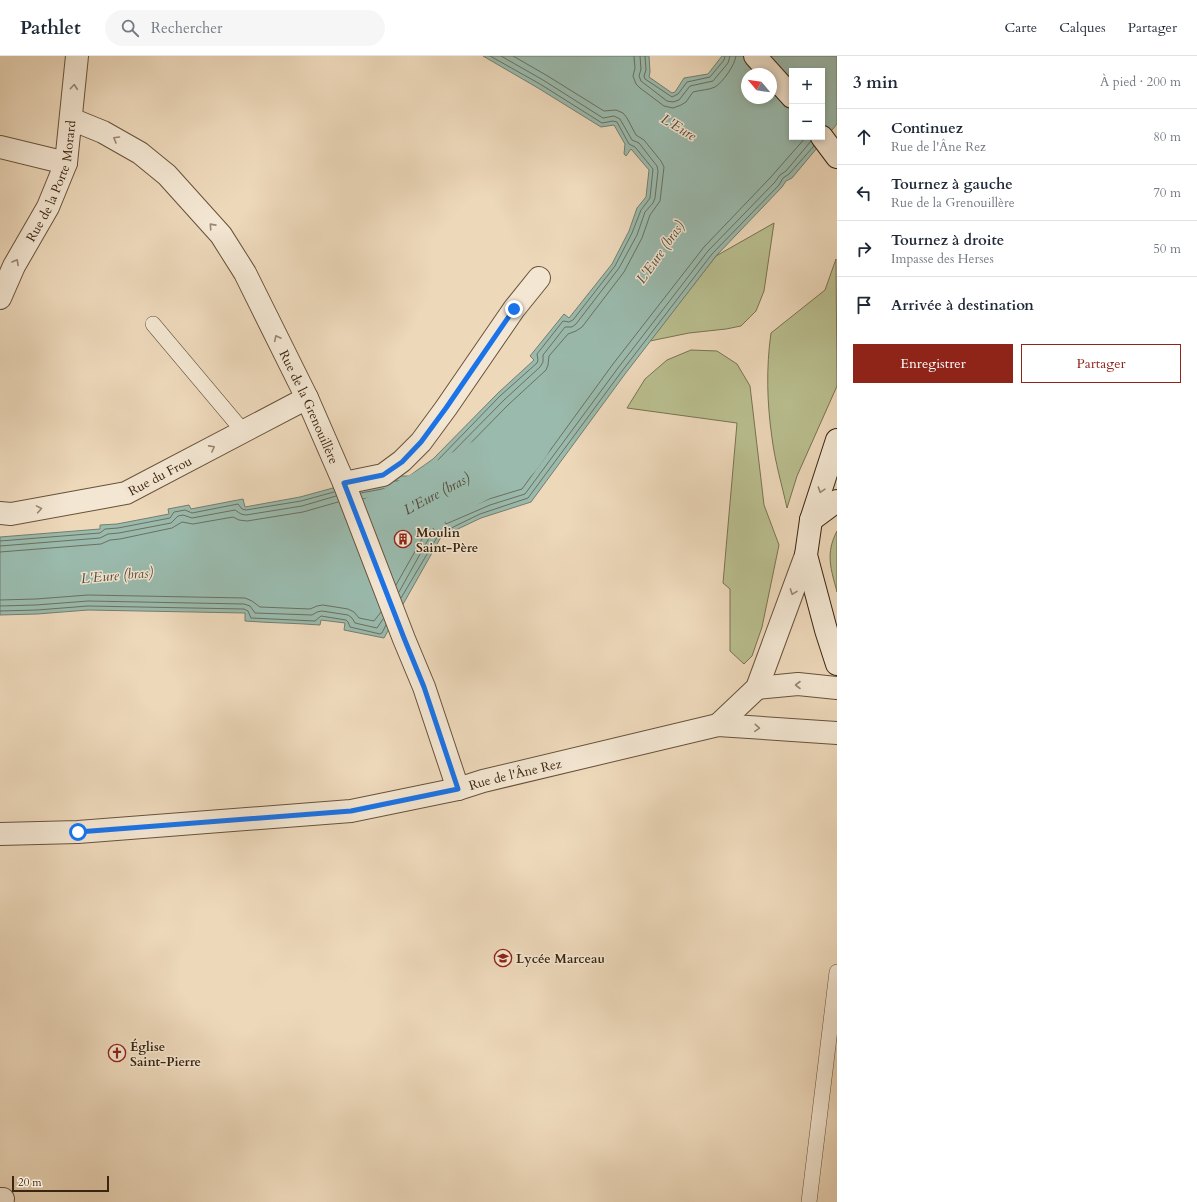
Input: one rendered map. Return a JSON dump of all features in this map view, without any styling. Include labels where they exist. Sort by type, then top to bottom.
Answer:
[{"type":"street","name":"Rue de la Porte Morard","points":[[0,298],[14,266],[48,208],[66,163],[77,56]]},
{"type":"street","points":[[755,56],[789,94]]},
{"type":"street","name":"Rue de la Grenouillère","points":[[71,119],[103,132],[140,153],[167,175],[220,235],[245,273],[307,398],[344,483],[424,687],[458,789]]},
{"type":"street","points":[[824,140],[837,157]]},
{"type":"street","points":[[0,147],[66,163]]},
{"type":"street","points":[[344,483],[383,475],[402,462],[421,442],[514,309],[539,278]]},
{"type":"street","name":"Rue du Frou","points":[[0,514],[11,514],[126,493],[307,398]]},
{"type":"street","points":[[718,725],[757,688],[806,556],[811,520],[837,440]]},
{"type":"street","points":[[811,520],[837,501]]},
{"type":"street","points":[[806,556],[837,664]]},
{"type":"street","points":[[757,688],[798,684],[837,688]]},
{"type":"street","name":"Rue de l'Âne Rez","points":[[0,834],[78,832],[351,811],[458,789],[483,781],[718,725],[837,733]]},
{"type":"lane","points":[[153,324],[243,431]]},
{"type":"lane","points":[[810,1202],[837,972]]},
{"type":"green space","points":[[774,223],[764,291],[756,311],[741,326],[689,333],[650,341],[716,256]]},
{"type":"green space","points":[[836,259],[837,386],[797,476],[787,508],[775,456],[769,412],[768,372],[771,333],[825,290]]},
{"type":"green space","points":[[691,350],[717,351],[737,364],[750,386],[764,505],[779,545],[762,627],[752,656],[744,664],[730,651],[730,589],[723,583],[737,423],[627,408],[645,379],[667,360]]},
{"type":"green space","points":[[837,531],[837,592],[831,569],[830,554],[833,539]]},
{"type":"water","name":"L'Eure","points":[[483,56],[649,56],[649,77],[672,93],[675,92],[684,78],[708,74],[722,56],[837,56],[837,124],[825,138],[825,68],[789,68],[789,140],[824,140],[792,178],[786,181],[716,256],[625,374],[531,502],[481,518],[441,537],[384,638],[344,630],[345,623],[321,620],[320,625],[245,621],[245,613],[88,610],[0,615],[0,537],[100,529],[100,525],[117,524],[169,514],[168,509],[189,505],[191,509],[243,499],[245,507],[300,497],[333,488],[398,476],[409,476],[433,459],[498,393],[534,360],[530,356],[564,314],[569,318],[612,264],[629,231],[637,208],[646,197],[649,170],[631,149],[626,156],[624,154],[625,144],[614,125],[601,127]],"holes":[[[460,475],[461,478],[447,496],[442,497],[439,501],[437,518],[434,519],[413,486]]]},
{"type":"waterway","name":"L'Eure (bras)","points":[[351,539],[513,453],[523,439]]},
{"type":"place","name":"Moulin Saint-Père","points":[[403,539]]},
{"type":"place","name":"Lycée Marceau","points":[[503,958]]},
{"type":"place","name":"Église Saint-Pierre","points":[[117,1053]]},
{"type":"route","points":[[78,832],[351,811],[458,789],[424,687],[344,483],[383,475],[402,462],[421,442],[446,408],[514,309]]}]
